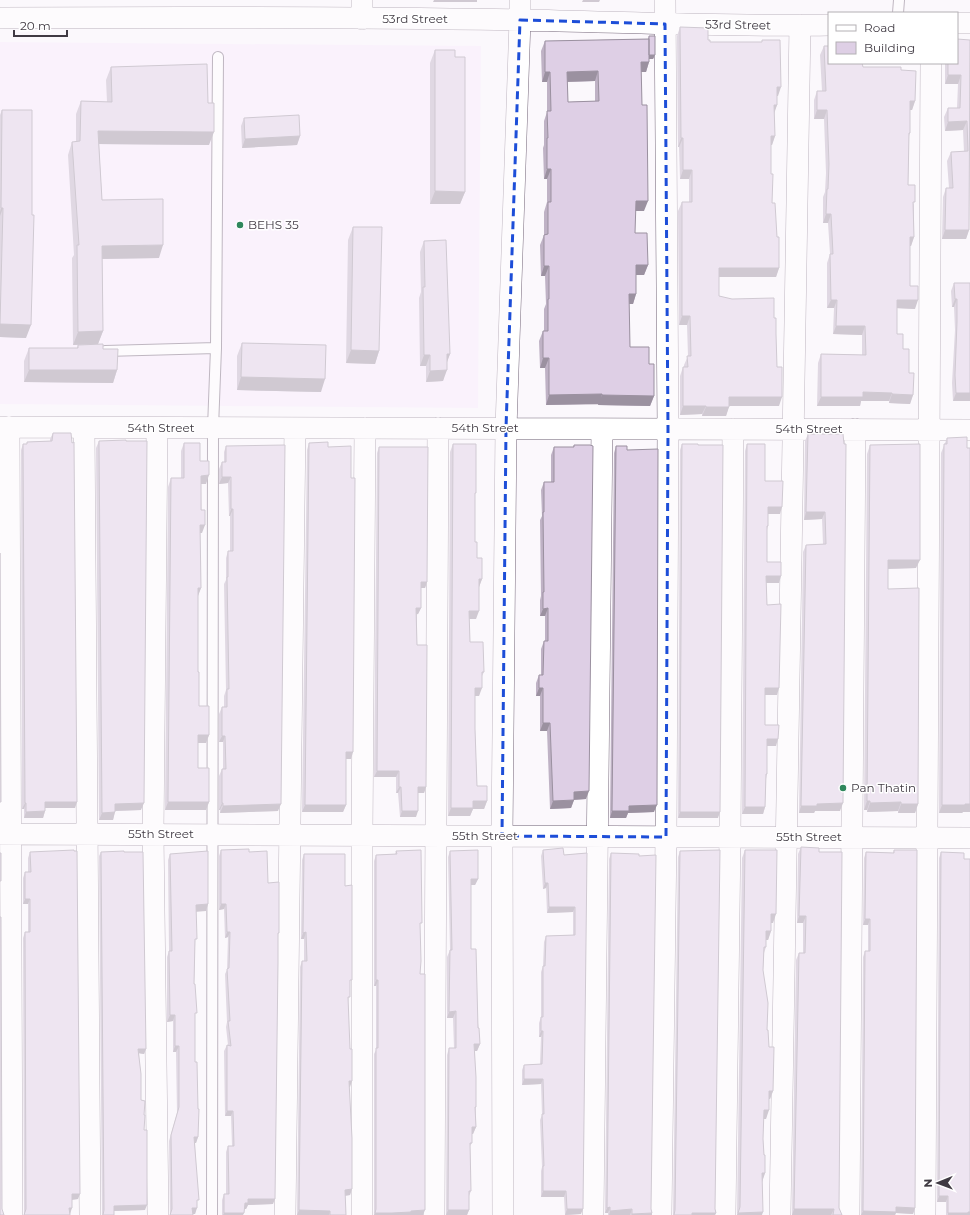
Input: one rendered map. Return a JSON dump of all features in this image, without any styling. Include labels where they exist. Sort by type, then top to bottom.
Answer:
[{"type":"street","points":[[661,1215],[666,837],[668,429],[665,0]]},
{"type":"street","name":"53rd Street","points":[[0,18],[72,9],[520,10],[665,24],[828,24]]},
{"type":"street","points":[[503,1215],[502,836],[506,428],[520,10]]},
{"type":"street","points":[[958,23],[970,23]]},
{"type":"street","points":[[780,1215],[792,429],[800,25]]},
{"type":"street","points":[[925,1215],[931,64]]},
{"type":"street","points":[[5,427],[5,834],[12,1215]]},
{"type":"street","name":"54th Street","points":[[5,427],[970,430]]},
{"type":"street","points":[[84,428],[90,1215]]},
{"type":"street","points":[[157,428],[153,834],[158,1215]]},
{"type":"street","points":[[285,1215],[295,428]]},
{"type":"street","points":[[362,1215],[362,835],[365,428]]},
{"type":"street","points":[[434,1215],[438,428]]},
{"type":"street","points":[[593,1215],[602,429]]},
{"type":"street","points":[[725,1215],[733,429]]},
{"type":"street","points":[[849,1215],[856,429]]},
{"type":"street","name":"55th Street","points":[[5,834],[970,838]]},
{"type":"lane","points":[[898,0],[898,12]]},
{"type":"lane","points":[[212,1215],[213,428],[216,348],[218,57]]},
{"type":"lane","points":[[93,351],[216,348]]},
{"type":"highlighted area","points":[[520,20],[665,24],[668,429],[666,837],[502,836],[506,428]]},
{"type":"shaded area","name":"BEHS 35","points":[[0,42],[481,46],[478,408],[0,404]]},
{"type":"building","points":[[680,27],[708,28],[708,40],[710,40],[710,42],[762,42],[762,40],[780,40],[781,87],[777,87],[777,105],[774,105],[775,136],[771,136],[771,174],[773,174],[772,203],[775,203],[777,237],[779,237],[779,268],[719,268],[719,296],[732,299],[774,298],[777,367],[782,367],[782,397],[729,397],[729,407],[683,406],[683,367],[688,367],[687,356],[691,356],[690,316],[682,316],[682,202],[692,202],[692,170],[683,170],[683,138],[681,138]]},
{"type":"building","points":[[649,36],[655,36],[655,55],[649,55]]},
{"type":"building","points":[[649,39],[649,62],[641,62],[642,105],[647,105],[648,201],[636,201],[635,233],[647,233],[648,265],[636,265],[636,294],[629,294],[630,347],[649,347],[649,364],[654,364],[654,396],[602,394],[549,395],[549,358],[543,358],[543,331],[548,331],[549,299],[549,266],[544,266],[544,235],[548,234],[548,202],[551,202],[551,169],[547,169],[547,111],[551,111],[550,72],[545,72],[545,41]],"holes":[[[598,71],[599,101],[568,102],[567,72]]]},
{"type":"building","points":[[958,39],[970,40],[969,230],[945,230],[946,188],[953,188],[951,152],[968,151],[967,121],[948,122],[948,108],[960,108],[961,75],[948,75],[948,64],[958,64]]},
{"type":"building","points":[[824,46],[828,46],[828,64],[862,64],[863,67],[901,67],[901,70],[916,71],[915,101],[910,101],[908,185],[915,185],[915,202],[913,202],[914,237],[910,237],[910,286],[918,286],[918,300],[897,300],[897,334],[903,334],[903,349],[909,349],[909,373],[914,373],[913,395],[863,392],[863,397],[821,397],[821,354],[866,355],[865,326],[836,326],[837,300],[831,300],[830,254],[833,254],[831,214],[826,214],[829,164],[827,110],[817,110],[817,91],[826,91]]},
{"type":"building","points":[[435,50],[455,50],[455,57],[465,57],[465,192],[435,191]]},
{"type":"building","points":[[207,64],[208,103],[214,103],[214,132],[98,131],[102,200],[163,199],[163,245],[102,246],[103,331],[78,332],[77,245],[79,245],[72,142],[80,141],[81,101],[112,102],[111,67]]},
{"type":"building","points":[[2,110],[32,110],[32,215],[34,215],[31,325],[0,324],[3,208],[1,208]]},
{"type":"building","points":[[299,115],[300,136],[245,139],[244,118]]},
{"type":"building","points":[[353,227],[382,227],[379,351],[351,350]]},
{"type":"building","points":[[446,240],[450,354],[447,354],[447,370],[430,371],[430,355],[424,355],[424,241]]},
{"type":"building","points":[[954,283],[970,283],[970,393],[956,393],[957,299],[955,299]]},
{"type":"building","points":[[242,343],[326,345],[325,379],[241,377]]},
{"type":"building","points":[[103,344],[103,349],[118,349],[117,370],[29,370],[29,348],[78,348],[78,345]]},
{"type":"building","points":[[53,433],[71,433],[72,443],[74,442],[77,802],[45,802],[45,811],[26,812],[23,444],[27,444],[27,442],[52,441]]},
{"type":"building","points":[[808,434],[843,434],[844,444],[846,444],[843,803],[817,804],[817,806],[801,806],[806,545],[826,544],[825,512],[806,512]]},
{"type":"building","points":[[967,437],[967,448],[970,448],[970,804],[942,805],[944,444],[947,444],[947,438]]},
{"type":"building","points":[[99,441],[147,441],[144,803],[115,804],[115,812],[102,813]]},
{"type":"building","points":[[328,442],[328,447],[351,446],[351,478],[355,478],[353,752],[346,752],[346,805],[305,805],[309,443]]},
{"type":"building","points":[[184,443],[200,443],[200,461],[209,461],[209,475],[201,476],[201,510],[205,510],[205,525],[200,525],[201,588],[198,588],[198,672],[199,706],[209,706],[209,735],[198,735],[198,768],[209,768],[209,802],[168,802],[171,478],[184,478]]},
{"type":"building","points":[[453,444],[476,444],[475,542],[477,542],[477,558],[482,558],[482,579],[479,579],[479,611],[469,611],[470,642],[483,642],[484,672],[482,672],[482,688],[475,688],[475,729],[477,786],[487,786],[487,801],[473,801],[473,808],[451,808]]},
{"type":"building","points":[[682,444],[723,445],[720,812],[680,812]]},
{"type":"building","points":[[747,444],[765,444],[765,481],[783,481],[782,507],[768,507],[767,562],[781,562],[781,576],[766,576],[767,605],[781,604],[779,688],[765,688],[765,725],[779,725],[778,739],[767,739],[765,807],[745,807]]},
{"type":"building","points":[[920,444],[920,560],[888,560],[888,589],[919,588],[918,804],[901,804],[901,802],[870,803],[870,801],[867,801],[870,445]]},
{"type":"building","points":[[285,445],[281,804],[223,806],[222,769],[226,769],[225,736],[222,736],[222,707],[227,707],[227,689],[229,689],[227,577],[228,551],[233,551],[233,509],[231,509],[231,477],[222,477],[222,462],[226,462],[226,446]]},
{"type":"building","points":[[574,445],[593,446],[589,791],[574,792],[574,800],[553,801],[550,723],[543,723],[543,688],[539,688],[539,675],[543,675],[544,641],[548,641],[548,608],[543,609],[544,482],[554,482],[554,447],[574,447]]},
{"type":"building","points":[[616,446],[627,446],[627,450],[658,449],[657,805],[629,806],[629,811],[612,811]]},
{"type":"building","points":[[379,447],[428,447],[427,582],[421,582],[421,608],[416,608],[417,645],[427,645],[426,787],[418,787],[418,811],[402,811],[399,771],[377,771]]},
{"type":"building","points":[[0,553],[1,802],[0,802]]},
{"type":"building","points":[[801,847],[819,848],[819,852],[842,852],[839,1208],[842,1215],[833,1215],[834,1209],[794,1209],[799,953],[805,953],[806,916],[799,916]]},
{"type":"building","points":[[563,848],[564,855],[587,853],[583,1209],[567,1209],[566,1191],[543,1191],[543,1079],[524,1079],[524,1065],[542,1064],[543,1031],[541,1031],[541,1017],[543,1017],[543,966],[545,966],[546,936],[575,935],[575,907],[549,907],[548,883],[545,883],[543,850]]},
{"type":"building","points":[[249,849],[249,852],[267,851],[268,883],[279,882],[275,1199],[248,1199],[248,1203],[245,1203],[244,1213],[224,1213],[224,1194],[229,1194],[228,1146],[234,1146],[233,1111],[227,1111],[227,1045],[231,1046],[228,1021],[230,1021],[227,969],[229,968],[230,932],[227,932],[226,904],[221,904],[221,850]]},
{"type":"building","points":[[421,850],[422,923],[420,923],[420,974],[425,974],[425,1210],[375,1213],[376,1048],[378,1048],[378,980],[376,980],[376,855],[397,854],[396,851]]},
{"type":"building","points":[[478,850],[478,879],[471,879],[471,949],[476,949],[478,1028],[480,1044],[474,1044],[476,1077],[476,1127],[472,1127],[472,1143],[470,1143],[471,1191],[469,1191],[469,1210],[448,1210],[449,1048],[456,1048],[456,1011],[449,1012],[450,950],[452,950],[450,851]]},
{"type":"building","points":[[720,850],[716,1213],[674,1215],[680,851]]},
{"type":"building","points":[[745,850],[777,850],[776,914],[771,914],[771,931],[766,931],[766,947],[764,947],[763,970],[768,1003],[767,1030],[769,1047],[774,1047],[773,1091],[769,1091],[769,1110],[764,1110],[763,1139],[765,1173],[762,1173],[763,1212],[738,1213],[740,1207]]},
{"type":"building","points":[[894,850],[917,850],[915,1208],[896,1207],[896,1212],[863,1211],[865,951],[870,951],[870,919],[865,919],[866,852],[894,853]]},
{"type":"building","points":[[77,851],[80,1194],[72,1194],[72,1208],[69,1208],[70,1215],[24,1215],[26,1209],[25,932],[30,932],[30,899],[25,899],[25,872],[31,872],[30,852]]},
{"type":"building","points":[[208,851],[208,904],[196,905],[197,939],[195,939],[194,984],[197,1013],[195,1013],[195,1062],[197,1062],[199,1109],[198,1137],[194,1137],[199,1200],[197,1200],[197,1208],[192,1208],[193,1215],[170,1215],[172,1209],[171,1135],[179,1107],[179,1046],[175,1046],[175,1015],[170,1015],[169,951],[172,951],[170,854]]},
{"type":"building","points":[[101,852],[143,852],[146,1049],[138,1049],[141,1074],[141,1100],[145,1101],[144,1130],[147,1130],[147,1205],[114,1206],[114,1215],[103,1215]]},
{"type":"building","points":[[941,852],[964,853],[964,859],[970,859],[970,1212],[968,1213],[948,1213],[948,1196],[939,1196]]},
{"type":"building","points":[[1,853],[1,881],[0,881]]},
{"type":"building","points":[[611,853],[639,854],[639,856],[656,855],[652,1213],[632,1214],[632,1209],[610,1211],[610,1207],[607,1208]]},
{"type":"building","points":[[304,854],[345,854],[345,886],[352,885],[352,980],[350,980],[350,997],[348,997],[350,1049],[352,1049],[352,1081],[349,1081],[352,1138],[352,1189],[345,1190],[346,1215],[330,1215],[330,1211],[299,1210],[302,961],[307,961],[306,932],[303,933]]},
{"type":"building","points":[[0,917],[2,1209],[4,1215],[0,1215]]},
{"type":"place","name":"BEHS 35","points":[[240,225]]},
{"type":"place","name":"Pan Thatin","points":[[843,788]]}]
